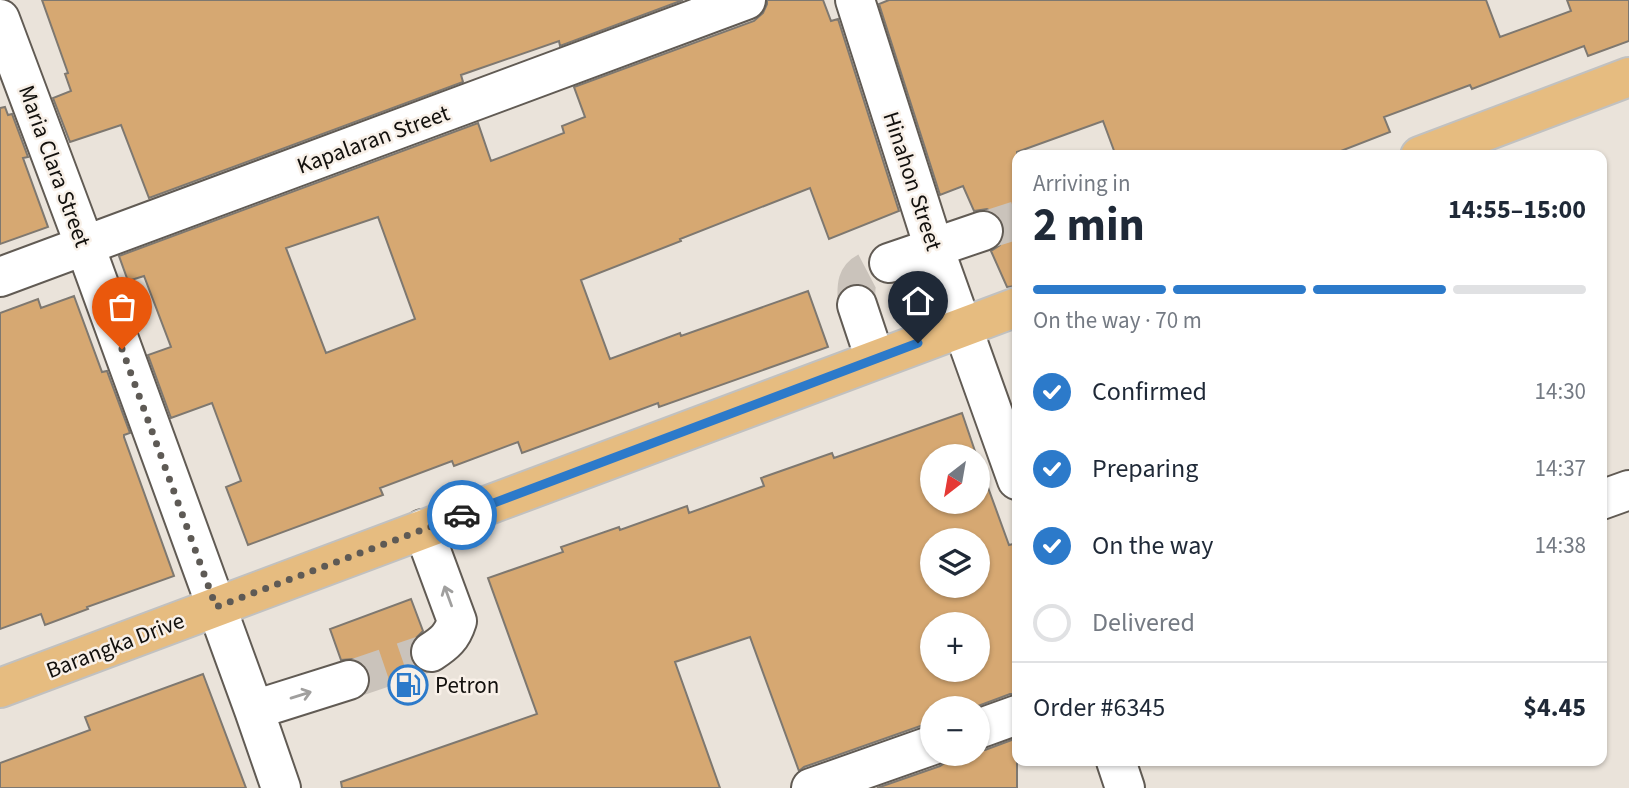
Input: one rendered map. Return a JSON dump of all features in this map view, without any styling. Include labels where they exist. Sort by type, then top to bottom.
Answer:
[{"type":"main road","points":[[1436,150],[1629,77]]},
{"type":"main road","name":"Barangka Drive","points":[[0,688],[1012,309]]},
{"type":"street","name":"Kapalaran Street","points":[[0,277],[746,0]]},
{"type":"street","name":"Hinahon Street","points":[[855,0],[934,248],[1012,466]]},
{"type":"street","name":"Maria Clara Street","points":[[0,19],[281,788]]},
{"type":"street","points":[[889,262],[983,231]]},
{"type":"street","points":[[857,305],[875,359]]},
{"type":"street","points":[[1607,498],[1629,490]]},
{"type":"street","points":[[423,529],[457,621],[453,634],[445,644],[431,652]]},
{"type":"street","points":[[254,710],[349,680]]},
{"type":"street","points":[[990,725],[1012,717]]},
{"type":"street","points":[[811,788],[920,750]]},
{"type":"street","points":[[1118,766],[1125,788]]},
{"type":"building","points":[[42,0],[683,0],[560,46],[559,41],[461,75],[463,82],[149,198],[121,125],[70,142],[53,98],[71,91],[65,74],[68,73]]},
{"type":"building","points":[[767,0],[823,0],[831,21],[838,19],[899,211],[829,239],[810,188],[581,280],[610,359],[808,291],[828,347],[659,407],[658,403],[522,453],[518,442],[454,466],[452,461],[380,488],[383,495],[248,545],[226,487],[241,481],[212,403],[171,418],[148,355],[171,347],[144,276],[128,281],[119,256],[478,123],[491,161],[564,133],[562,126],[585,117],[574,87],[754,21],[763,13]],"holes":[[[378,217],[415,319],[326,353],[286,248]]]},
{"type":"building","points":[[889,0],[1486,0],[1500,37],[1571,11],[1567,0],[1629,0],[1629,41],[1588,56],[1584,46],[1472,89],[1470,85],[1384,117],[1390,132],[1344,150],[1114,150],[1103,121],[1023,150],[1012,150],[1012,286],[1007,287],[991,251],[1000,245],[1004,235],[1003,223],[998,215],[987,209],[974,211],[963,186],[940,195],[879,4]]},
{"type":"building","points":[[5,107],[8,115],[12,114],[28,157],[23,158],[48,227],[0,244],[0,108]]},
{"type":"building","points":[[74,296],[102,372],[107,371],[130,433],[124,437],[174,576],[45,625],[41,614],[0,629],[0,313],[38,299],[41,308]]},
{"type":"building","points":[[962,413],[973,444],[920,444],[920,514],[990,514],[990,493],[1009,545],[1012,544],[1012,694],[990,702],[990,696],[920,696],[920,726],[799,771],[750,637],[675,662],[720,788],[342,788],[341,782],[537,714],[488,578],[563,552],[561,547],[619,527],[620,530],[687,506],[689,513],[764,486],[761,478],[832,453],[834,458]]},
{"type":"building","points":[[411,599],[423,631],[412,642],[409,653],[412,663],[418,669],[369,687],[370,674],[364,664],[353,659],[341,660],[330,629]]},
{"type":"building","points":[[203,674],[246,788],[0,788],[0,763],[90,730],[85,717]]},
{"type":"building","points":[[1012,740],[1012,766],[1017,766],[1017,788],[877,788],[940,766],[990,766],[990,748]]},
{"type":"tunnel","points":[[983,231],[1012,222]]},
{"type":"tunnel","points":[[857,305],[857,286],[861,275],[889,263]]},
{"type":"tunnel","points":[[349,680],[431,652]]},
{"type":"way so far","points":[[122,349],[216,607],[462,515]]},
{"type":"place","name":"Petron","points":[[408,685]]},
{"type":"route","points":[[462,515],[918,343]]}]
